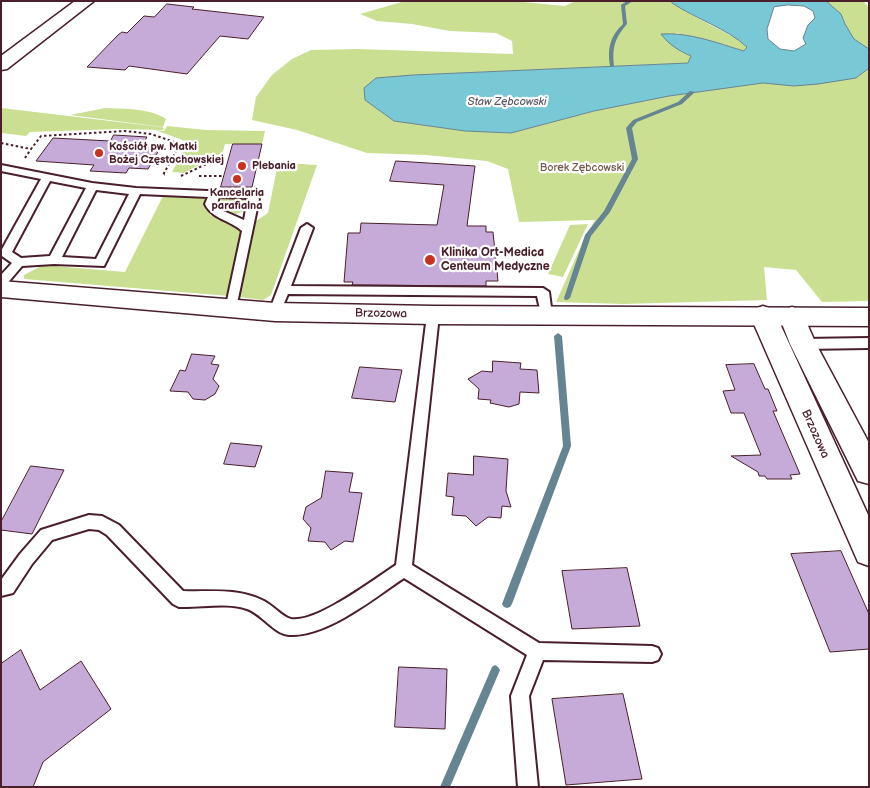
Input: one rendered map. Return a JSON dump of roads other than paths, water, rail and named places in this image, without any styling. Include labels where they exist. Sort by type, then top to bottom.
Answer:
[{"type":"street","points":[[1,65],[86,1]]},
{"type":"street","name":"Brzozowa","points":[[1,289],[231,310],[279,301],[433,315],[763,315],[869,317]]},
{"type":"street","name":"Brzozowa","points":[[763,315],[869,552]]},
{"type":"street","points":[[792,316],[803,344],[869,472]]},
{"type":"lane","points":[[1,168],[92,186],[136,191],[252,195],[254,199],[231,310]]},
{"type":"lane","points":[[47,177],[6,253],[19,262],[54,260],[100,263],[136,191]]},
{"type":"lane","points":[[54,260],[92,186]]},
{"type":"lane","points":[[215,193],[211,204],[214,211],[240,222],[247,229]]},
{"type":"lane","points":[[307,228],[279,301],[543,292],[546,315]]},
{"type":"lane","points":[[1,283],[19,262]]},
{"type":"lane","points":[[1,588],[7,588],[26,559],[47,534],[89,522],[102,523],[113,530],[179,599],[201,600],[223,597],[242,599],[258,605],[288,627],[306,625],[353,603],[404,569],[433,315]]},
{"type":"lane","points":[[803,344],[869,343]]},
{"type":"lane","points":[[404,569],[537,651],[652,654]]},
{"type":"lane","points":[[528,787],[520,696],[537,651]]},
{"type":"water","name":"Staw Zębcowski","points":[[673,1],[826,1],[841,14],[854,39],[869,49],[869,68],[856,78],[818,84],[794,86],[763,83],[669,96],[594,111],[511,133],[465,131],[394,121],[365,100],[364,88],[376,78],[688,63],[691,56],[674,47],[661,34],[692,36],[744,51],[747,47],[730,34],[672,3]],"holes":[[[788,5],[804,6],[813,11],[815,18],[808,25],[803,38],[806,44],[794,51],[780,49],[768,39],[767,29],[774,7]]]},
{"type":"waterway","points":[[612,66],[612,43],[617,33],[625,24],[623,5],[631,1]]},
{"type":"waterway","points":[[567,298],[588,235],[607,212],[635,159],[629,128],[635,121],[680,103],[692,92]]},
{"type":"waterway","points":[[507,604],[567,446],[558,336]]},
{"type":"waterway","points":[[445,787],[495,670]]},
{"type":"place","name":"Kościół pw. Matki Bożej Częstochowskiej","points":[[99,153]]},
{"type":"place","name":"Plebania","points":[[242,166]]},
{"type":"place","name":"Kancelaria parafialna","points":[[237,179]]},
{"type":"place","name":"Klinika Ort-Medica Centeum Medyczne","points":[[430,260]]},
{"type":"park label","name":"Borek Zębcowski","points":[[582,168]]}]
